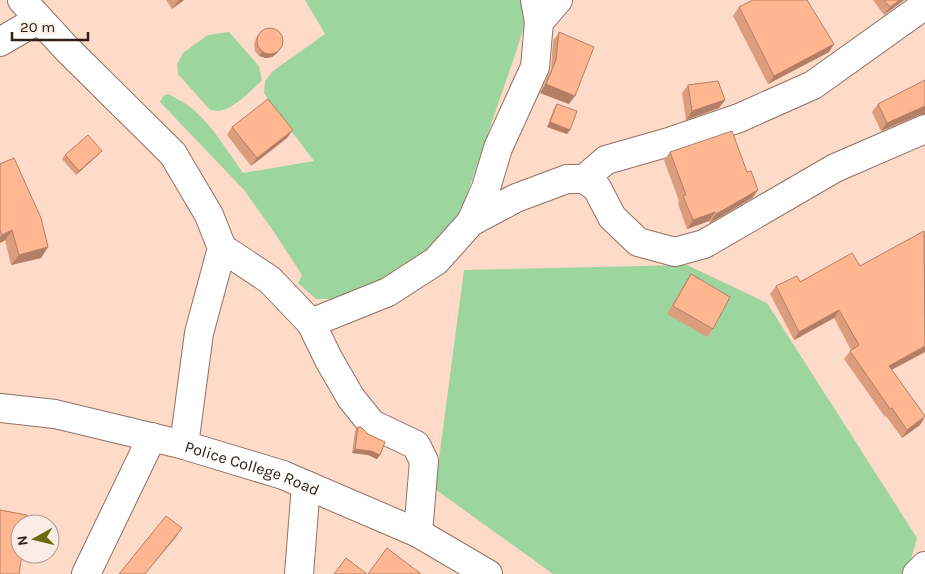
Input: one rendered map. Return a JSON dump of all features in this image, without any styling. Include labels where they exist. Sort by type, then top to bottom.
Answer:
[{"type":"street","points":[[311,322],[388,292],[436,261],[471,222],[486,188],[498,148],[535,66],[537,11],[558,0]]},
{"type":"street","points":[[584,179],[606,160],[669,142],[740,118],[812,85],[925,5]]},
{"type":"street","points":[[0,42],[31,10],[66,48],[173,154],[209,215],[222,248],[270,280],[311,322],[351,398],[372,424],[416,444],[424,461],[418,533]]},
{"type":"street","points":[[471,222],[516,198],[567,179],[584,179],[597,188],[612,217],[638,242],[675,252],[704,244],[835,168],[925,129]]},
{"type":"street","points":[[184,445],[199,333],[222,248]]},
{"type":"street","name":"Police College Road","points":[[0,408],[55,414],[184,445],[283,475],[418,533],[488,574]]},
{"type":"street","points":[[86,574],[152,437]]},
{"type":"street","points":[[299,574],[306,485]]},
{"type":"street","points":[[917,574],[925,566]]},
{"type":"green space","points":[[305,0],[526,0],[527,17],[456,226],[427,253],[397,273],[339,299],[316,299],[298,283],[302,275],[244,190],[160,102],[163,96],[168,94],[195,111],[215,133],[243,173],[314,161],[264,93],[265,81],[273,71],[325,34]]},
{"type":"green space","points":[[229,32],[259,66],[262,80],[242,99],[230,107],[218,111],[210,110],[178,74],[177,64],[184,52],[208,35]]},
{"type":"green space","points":[[687,265],[767,303],[917,538],[909,566],[901,574],[553,574],[435,489],[464,270]]},
{"type":"building","points":[[753,0],[807,0],[834,44],[774,76],[739,7]]},
{"type":"building","points":[[884,0],[900,0],[890,7]]},
{"type":"building","points":[[270,28],[279,32],[283,41],[279,50],[270,54],[261,50],[257,41],[261,32]]},
{"type":"building","points":[[559,32],[594,47],[575,96],[546,84],[556,60]]},
{"type":"building","points":[[925,80],[925,106],[887,123],[878,104]]},
{"type":"building","points":[[718,81],[725,100],[692,111],[688,85]]},
{"type":"building","points":[[268,99],[293,130],[257,158],[232,127]]},
{"type":"building","points":[[557,104],[577,111],[570,130],[550,122]]},
{"type":"building","points":[[732,131],[747,172],[751,171],[758,190],[716,214],[715,212],[693,220],[683,196],[686,195],[670,152]]},
{"type":"building","points":[[88,135],[102,151],[79,171],[65,155]]},
{"type":"building","points":[[14,158],[41,218],[48,247],[19,255],[12,230],[2,235],[0,230],[0,164]]},
{"type":"building","points":[[924,231],[925,346],[889,366],[925,416],[907,430],[850,351],[859,345],[839,310],[799,332],[776,286],[797,276],[800,282],[852,253],[860,266]]},
{"type":"building","points":[[691,274],[730,297],[713,329],[673,306]]},
{"type":"building","points":[[358,427],[385,442],[380,455],[371,451],[355,449]]},
{"type":"building","points":[[0,510],[22,514],[10,514],[10,564],[20,564],[19,574],[0,574]]},
{"type":"building","points":[[166,516],[182,528],[145,574],[119,574]]},
{"type":"building","points":[[387,548],[421,574],[368,574]]},
{"type":"building","points":[[346,558],[367,574],[334,574]]}]
